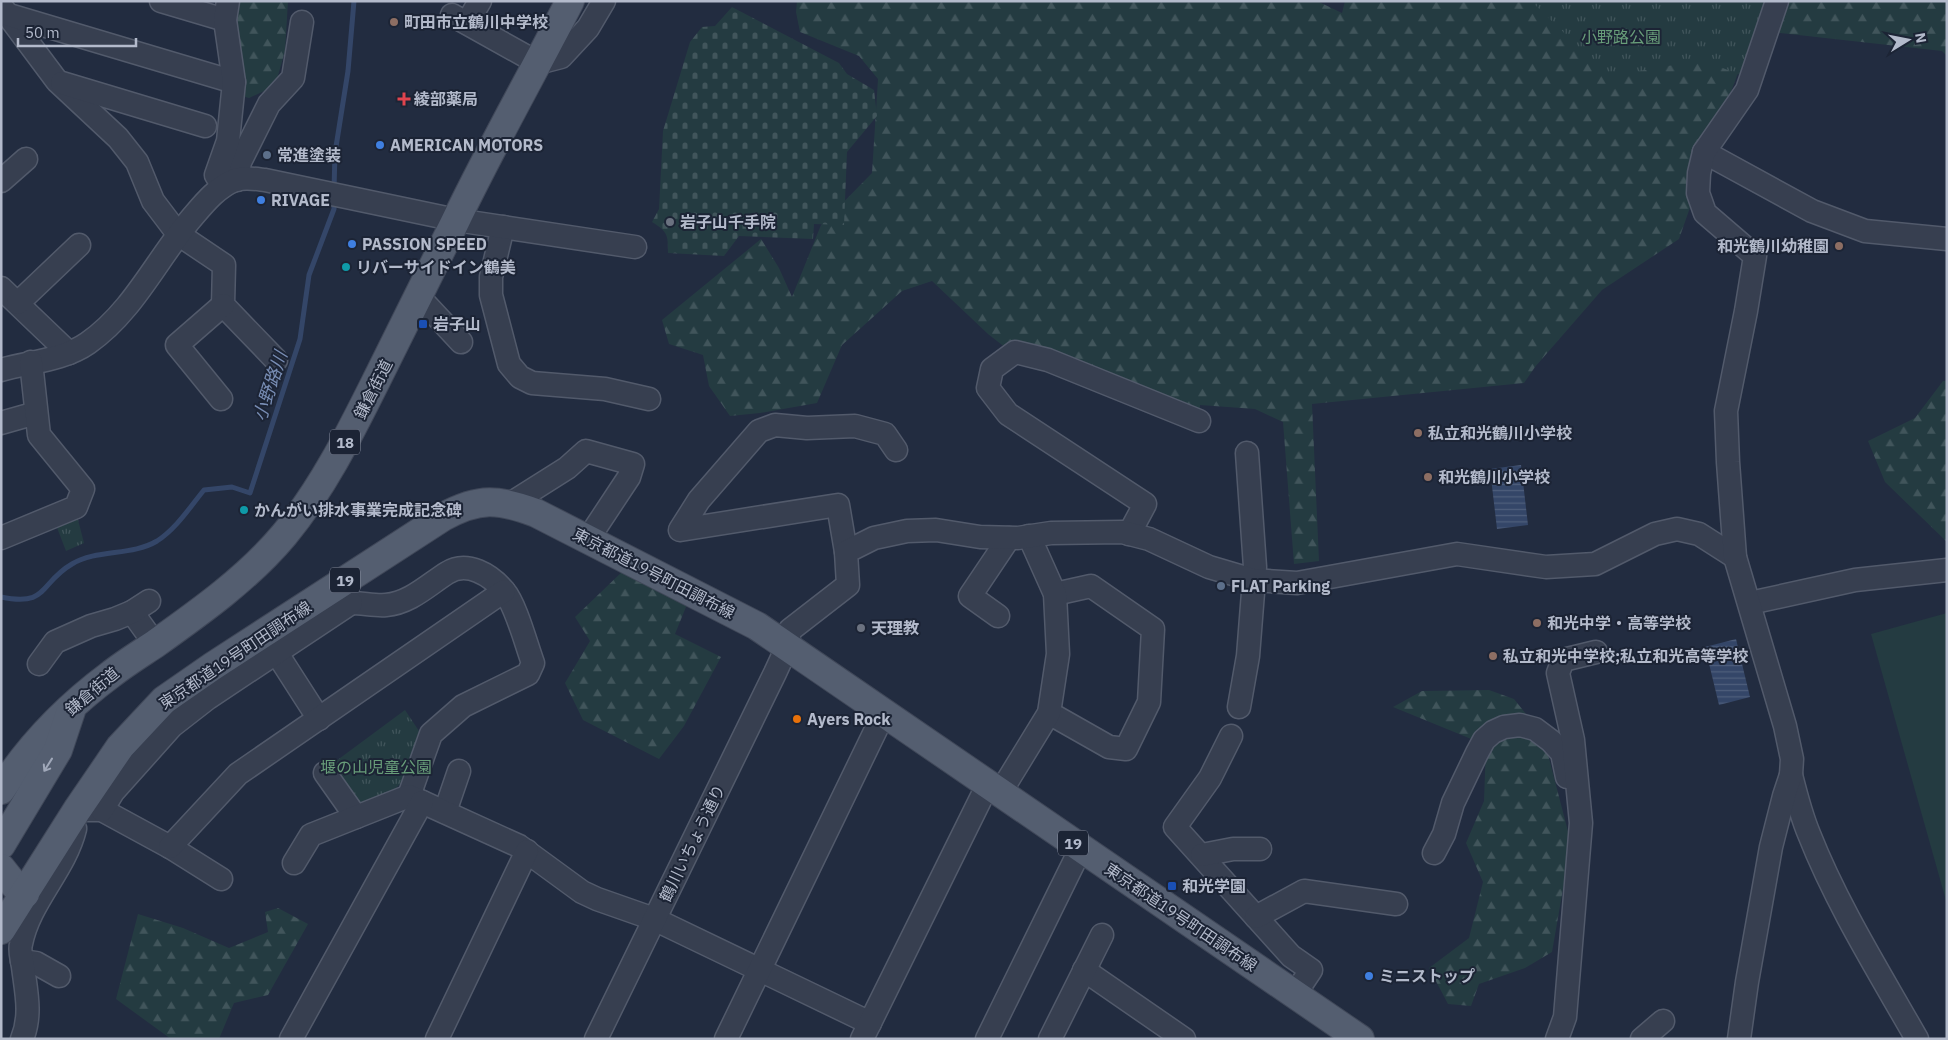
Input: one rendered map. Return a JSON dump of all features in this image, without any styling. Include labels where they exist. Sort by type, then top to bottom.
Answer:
[{"type":"main road","name":"鎌倉街道","points":[[1,790],[38,740],[73,704],[221,594],[258,562],[284,535],[322,484],[360,415],[456,220],[570,1]]},
{"type":"main road","name":"東京都道19号町田調布線","points":[[1,930],[82,815],[120,747],[164,700],[213,666],[345,594],[457,509],[475,503],[494,502],[510,504],[536,513],[757,626],[1360,1039]]},
{"type":"main road","points":[[1,845],[58,750],[73,704]]},
{"type":"main road","points":[[1,868],[16,888],[25,894]]},
{"type":"street","points":[[161,1],[227,11],[234,82],[228,141],[216,175],[230,183]]},
{"type":"street","points":[[480,1],[460,19],[538,63],[561,57],[588,28],[604,1]]},
{"type":"street","points":[[1739,1039],[1747,982],[1772,847],[1791,775],[1792,759],[1785,726],[1735,557],[1726,411],[1755,256],[1705,213],[1698,193],[1699,173],[1704,152],[1747,90],[1777,1]]},
{"type":"street","points":[[5,11],[234,82]]},
{"type":"street","points":[[5,11],[56,81],[118,138],[138,162],[153,201],[178,234],[224,266],[223,305],[276,360]]},
{"type":"street","points":[[230,183],[269,104],[293,78],[302,22]]},
{"type":"street","points":[[56,81],[205,126]]},
{"type":"street","points":[[1704,152],[1812,211],[1865,231],[1947,239]]},
{"type":"street","points":[[1,370],[69,353],[87,344],[112,324],[135,297],[178,234],[208,198],[230,183],[249,178],[456,220],[635,247]]},
{"type":"street","points":[[503,227],[491,277],[491,295],[509,364],[514,371],[520,377],[532,383],[605,389],[648,400]]},
{"type":"street","points":[[18,303],[79,245]]},
{"type":"street","points":[[1,288],[69,353]]},
{"type":"street","points":[[419,297],[461,342]]},
{"type":"street","points":[[221,399],[177,345],[223,305]]},
{"type":"street","points":[[1129,534],[1145,504],[1008,414],[988,388],[992,369],[1015,352],[1048,360],[1199,421]]},
{"type":"street","points":[[1,538],[76,507],[83,489],[40,435],[31,362]]},
{"type":"street","points":[[1,424],[36,413]]},
{"type":"street","points":[[896,450],[885,434],[855,426],[807,428],[771,425],[759,431],[699,500],[680,530],[838,505],[846,552],[874,538],[907,531],[936,530],[980,537],[1122,532],[1149,539],[1209,567],[1253,580],[1297,583],[1457,554],[1546,567],[1595,564],[1655,534],[1677,530],[1699,534],[1735,557]]},
{"type":"street","points":[[510,504],[567,468],[586,451],[633,464],[629,477],[588,539]]},
{"type":"street","points":[[1239,708],[1248,656],[1255,567],[1247,452]]},
{"type":"street","points":[[294,863],[311,835],[356,817],[416,799],[527,851],[582,892],[596,899],[654,919],[760,970],[866,1031],[994,788],[1049,713],[1058,654],[1055,594],[1019,537]]},
{"type":"street","points":[[998,616],[970,596],[1019,537]]},
{"type":"street","name":"鶴川いちょう通り","points":[[596,1039],[787,647],[791,629],[848,585],[846,552]]},
{"type":"street","points":[[22,1039],[27,1026],[28,1009],[20,946],[26,924],[71,845],[75,829],[82,815],[113,792],[172,726],[208,698],[276,652],[345,594],[387,605],[408,599],[449,571],[463,568],[475,569],[504,591],[511,602],[533,662],[528,674],[463,706],[431,734],[416,799],[291,1039]]},
{"type":"street","points":[[1750,603],[1855,580],[1947,570]]},
{"type":"street","points":[[1049,713],[1109,747],[1126,749],[1149,702],[1153,629],[1091,586],[1055,594]]},
{"type":"street","points":[[170,847],[238,774],[504,591]]},
{"type":"street","points":[[39,664],[55,642],[91,626],[115,619],[141,606],[154,644]]},
{"type":"street","points":[[276,652],[319,719]]},
{"type":"street","points":[[1557,1039],[1564,1017],[1581,823],[1572,740],[1558,673],[1563,660],[1596,652]]},
{"type":"street","points":[[726,1039],[884,713]]},
{"type":"street","points":[[1434,853],[1444,834],[1453,803],[1484,740],[1493,732],[1504,727],[1520,725],[1534,729],[1551,741],[1562,753],[1572,803],[1581,823]]},
{"type":"street","points":[[1231,736],[1210,778],[1175,827],[1291,956],[1311,970],[1295,994]]},
{"type":"street","points":[[445,812],[459,771]]},
{"type":"street","points":[[325,773],[356,817]]},
{"type":"street","points":[[1791,775],[1808,832],[1821,863],[1856,932],[1917,1039]]},
{"type":"street","points":[[82,815],[170,847],[221,879]]},
{"type":"street","points":[[987,1039],[1081,848]]},
{"type":"street","points":[[1202,855],[1233,849],[1260,849]]},
{"type":"street","points":[[437,1039],[527,851]]},
{"type":"street","points":[[1256,917],[1304,891],[1396,904]]},
{"type":"street","points":[[1050,1039],[1102,934]]},
{"type":"street","points":[[22,961],[36,963],[59,976]]},
{"type":"street","points":[[1084,970],[1184,1039]]},
{"type":"green space","points":[[234,1],[288,1],[285,51],[275,86],[249,98],[242,96]]},
{"type":"green space","points":[[797,1],[1317,1],[1342,13],[1345,1],[1947,1],[1947,56],[1942,51],[1754,30],[1679,239],[1602,290],[1535,367],[1524,383],[1312,404],[1319,561],[1294,564],[1283,422],[1255,409],[1200,405],[1199,421],[1006,348],[988,334],[932,281],[902,291],[842,345],[817,403],[730,416],[709,386],[703,355],[669,344],[662,320],[761,239],[779,268],[792,297],[821,225],[872,173],[878,79],[859,56],[800,32],[796,12]]},
{"type":"green space","name":"小野路公園","points":[[1527,1],[1770,1],[1764,21],[1740,75],[1703,60],[1609,76],[1534,4]]},
{"type":"green space","points":[[732,7],[839,63],[847,74],[874,90],[877,116],[847,152],[844,225],[814,224],[813,239],[739,236],[724,256],[668,253],[666,234],[652,222],[659,209],[663,131],[690,42],[702,27],[715,26]]},
{"type":"green space","points":[[1943,381],[1947,381],[1946,541],[1885,482],[1868,441],[1915,418]]},
{"type":"green space","points":[[77,516],[84,543],[66,551],[56,525]]},
{"type":"green space","points":[[624,570],[688,602],[675,634],[721,657],[684,726],[659,759],[583,720],[565,683],[590,641],[575,617]]},
{"type":"green space","points":[[1947,613],[1947,904],[1871,634]]},
{"type":"green space","points":[[1489,690],[1514,699],[1543,735],[1571,843],[1552,952],[1525,968],[1479,984],[1471,1006],[1448,1004],[1429,968],[1469,938],[1483,882],[1466,843],[1484,801],[1486,745],[1393,707],[1422,691]]},
{"type":"green space","name":"堰の山児童公園","points":[[405,710],[419,731],[401,783],[393,791],[357,806],[328,767]]},
{"type":"green space","points":[[278,908],[308,924],[268,995],[234,1003],[219,1039],[171,1039],[116,999],[138,914],[183,928],[229,948],[268,932],[265,912]]},
{"type":"water","points":[[1521,465],[1528,525],[1497,529],[1490,469]]},
{"type":"water","points":[[1736,639],[1750,697],[1719,705],[1705,647]]},
{"type":"waterway","name":"小野路川","points":[[334,189],[335,153],[348,71],[354,1]]},
{"type":"waterway","name":"小野路川","points":[[1,597],[28,599],[42,591],[61,571],[82,559],[137,549],[157,541],[177,524],[204,490],[232,487],[250,493],[300,339],[309,275],[334,209],[334,200]]},
{"type":"place","name":"町田市立鶴川中学校","points":[[394,22]]},
{"type":"place","name":"綾部薬局","points":[[404,99]]},
{"type":"place","name":"AMERICAN MOTORS","points":[[380,145]]},
{"type":"place","name":"常進塗装","points":[[267,155]]},
{"type":"place","name":"RIVAGE","points":[[261,200]]},
{"type":"place","name":"岩子山千手院","points":[[670,222]]},
{"type":"place","name":"PASSION SPEED","points":[[352,244]]},
{"type":"place","name":"和光鶴川幼稚園","points":[[1839,246]]},
{"type":"place","name":"リバーサイドイン鶴美","points":[[346,267]]},
{"type":"place","name":"岩子山","points":[[423,324]]},
{"type":"place","name":"私立和光鶴川小学校","points":[[1418,433]]},
{"type":"place","name":"和光鶴川小学校","points":[[1428,477]]},
{"type":"place","name":"かんがい排水事業完成記念碑","points":[[244,510]]},
{"type":"place","name":"FLAT Parking","points":[[1221,586]]},
{"type":"place","name":"和光中学・高等学校","points":[[1537,623]]},
{"type":"place","name":"天理教","points":[[861,628]]},
{"type":"place","name":"私立和光中学校;私立和光高等学校","points":[[1493,656]]},
{"type":"place","name":"Ayers Rock","points":[[797,719]]},
{"type":"place","name":"和光学園","points":[[1172,886]]},
{"type":"place","name":"ミニストップ","points":[[1369,976]]}]
